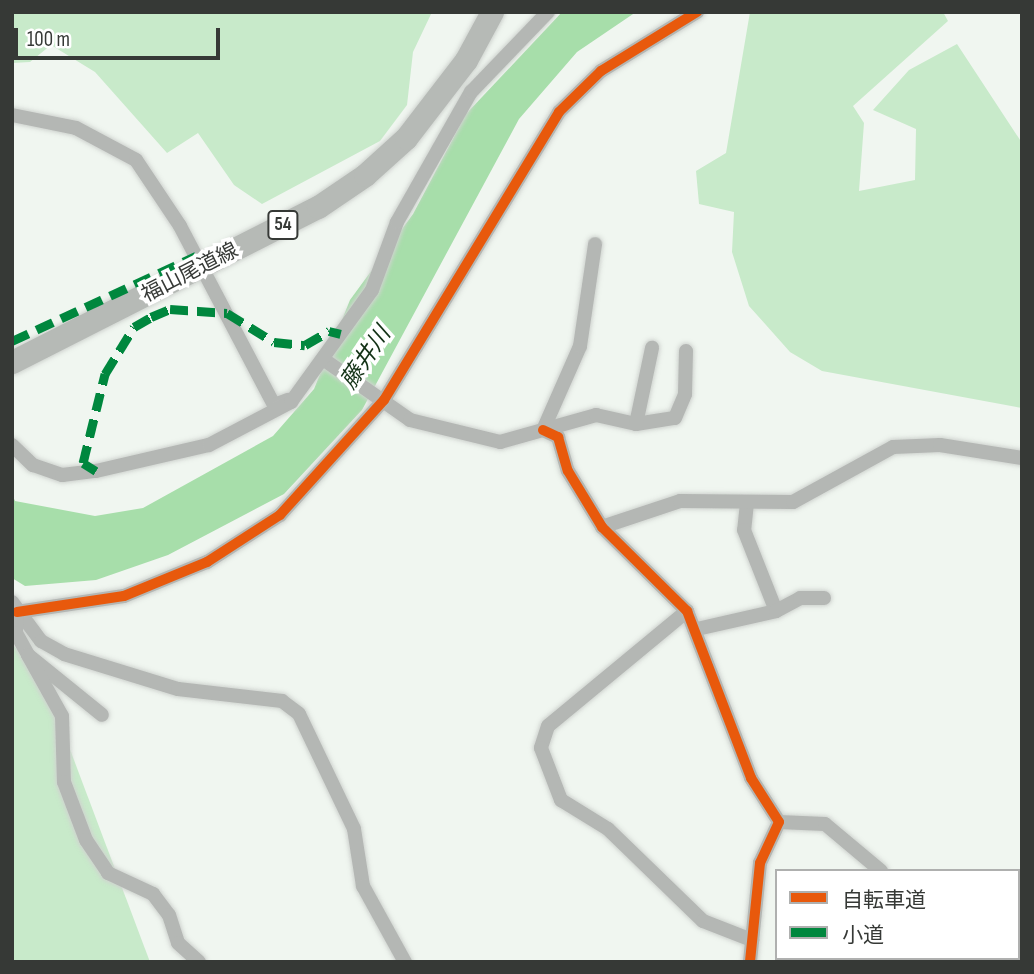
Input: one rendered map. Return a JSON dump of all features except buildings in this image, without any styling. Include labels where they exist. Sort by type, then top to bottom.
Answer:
[{"type":"main road","name":"福山尾道線","points":[[12,362],[318,207],[365,175],[406,138],[466,60],[492,12]]},
{"type":"street","points":[[12,445],[33,465],[62,475],[96,471],[209,445],[291,402],[372,290],[397,222],[471,92],[548,12]]},
{"type":"street","points":[[15,607],[124,596],[207,562],[280,515],[384,400],[559,112],[601,71],[697,12]]},
{"type":"street","points":[[466,60],[471,92]]},
{"type":"street","points":[[12,116],[76,128],[136,160],[202,267],[274,405],[291,402]]},
{"type":"street","points":[[543,430],[580,346],[595,244]]},
{"type":"street","points":[[636,424],[652,348]]},
{"type":"street","points":[[323,359],[410,420],[478,441],[543,430],[596,415],[636,424],[675,418],[685,394],[686,351]]},
{"type":"street","points":[[543,430],[558,437],[568,471],[602,527],[687,611],[697,629],[751,778],[779,822]]},
{"type":"street","points":[[602,527],[680,501],[793,502],[893,447],[940,444],[1022,458]]},
{"type":"street","points":[[747,503],[744,530],[776,611]]},
{"type":"street","points":[[697,629],[776,611],[800,598],[824,598]]},
{"type":"street","points":[[15,607],[16,633],[62,716],[64,782],[86,840],[108,873],[153,894],[178,943],[200,962]]},
{"type":"street","points":[[15,607],[41,640],[64,654],[178,689],[282,701],[299,714],[354,829],[363,886],[405,962]]},
{"type":"street","points":[[687,611],[548,726],[541,748],[561,800],[608,829],[703,921],[752,940]]},
{"type":"street","points":[[28,655],[102,715]]},
{"type":"street","points":[[750,962],[760,863],[779,822]]},
{"type":"street","points":[[779,822],[825,824],[879,869]]},
{"type":"shaded area","points":[[12,12],[432,12],[413,52],[407,105],[380,141],[262,204],[234,185],[198,133],[167,153],[95,72],[51,45],[30,62],[12,63]]},
{"type":"shaded area","points":[[750,12],[943,12],[948,21],[853,106],[864,123],[859,191],[915,180],[916,129],[873,110],[909,70],[957,44],[1022,143],[1022,408],[822,371],[790,352],[749,306],[732,252],[734,212],[699,204],[696,171],[726,153]]},
{"type":"shaded area","points":[[12,644],[42,675],[150,962],[12,962]]},
{"type":"water","name":"藤井川","points":[[562,12],[636,12],[577,52],[519,119],[362,410],[284,494],[168,555],[96,580],[25,586],[12,578],[12,494],[15,501],[95,516],[143,508],[273,436],[314,389],[350,300],[413,214],[466,114]]},
{"type":"marked path","points":[[12,341],[196,256]]},
{"type":"marked path","points":[[96,471],[83,463],[105,374],[134,327],[151,317],[170,309],[227,313],[274,342],[305,345],[329,331],[341,334]]},
{"type":"cycle path","points":[[17,612],[124,596],[207,562],[280,515],[384,400],[559,112],[601,71],[697,12]]},
{"type":"cycle path","points":[[543,430],[558,437],[568,471],[602,527],[687,611],[751,778],[779,822],[760,863],[750,962]]}]
